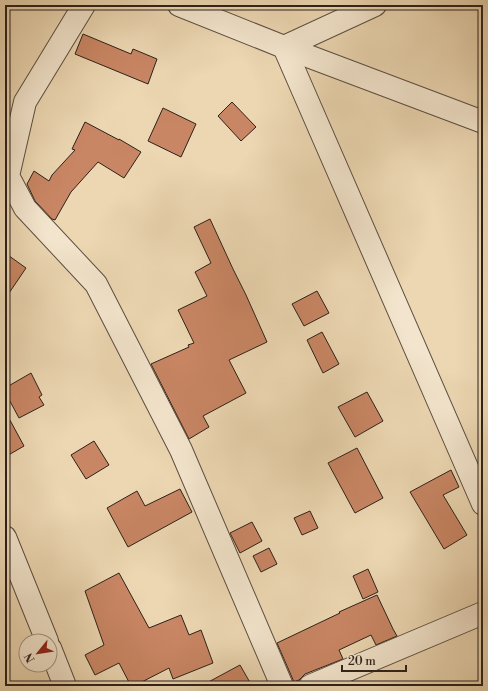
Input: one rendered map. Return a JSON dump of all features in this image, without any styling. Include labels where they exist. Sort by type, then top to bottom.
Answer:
[{"type":"street","points":[[84,5],[25,102],[7,179],[25,208],[96,284],[181,450],[282,686]]},
{"type":"street","points":[[179,5],[284,47],[483,122]]},
{"type":"street","points":[[284,47],[375,5]]},
{"type":"street","points":[[284,47],[483,504]]},
{"type":"street","points":[[5,537],[44,633]]},
{"type":"street","points":[[310,686],[483,613]]},
{"type":"street","points":[[58,668],[65,686]]},
{"type":"building","points":[[83,34],[131,54],[133,49],[157,59],[148,84],[75,54]]},
{"type":"building","points":[[232,102],[256,127],[241,141],[218,116]]},
{"type":"building","points":[[163,108],[196,124],[181,157],[148,141]]},
{"type":"building","points":[[85,122],[141,152],[124,178],[98,162],[71,192],[55,220],[52,219],[35,201],[27,184],[34,171],[49,181],[52,175],[75,150],[72,149]]},
{"type":"building","points":[[210,219],[267,342],[229,360],[246,393],[203,416],[209,427],[189,439],[151,364],[189,347],[188,345],[194,343],[178,310],[207,296],[195,272],[211,263],[194,227]]},
{"type":"building","points":[[5,253],[26,268],[5,299]]},
{"type":"building","points":[[317,291],[329,313],[304,326],[292,304]]},
{"type":"building","points":[[322,332],[339,364],[323,373],[307,340]]},
{"type":"building","points":[[31,373],[42,395],[39,397],[44,405],[19,418],[5,392],[5,388]]},
{"type":"building","points":[[367,392],[383,421],[355,437],[338,407]]},
{"type":"building","points":[[5,411],[24,446],[5,457]]},
{"type":"building","points":[[94,441],[109,465],[86,479],[71,455]]},
{"type":"building","points":[[357,448],[383,498],[355,513],[328,463]]},
{"type":"building","points":[[451,470],[459,487],[443,495],[467,535],[444,549],[410,492]]},
{"type":"building","points":[[180,489],[192,512],[128,547],[107,508],[137,491],[145,506]]},
{"type":"building","points":[[310,511],[318,528],[302,535],[294,518]]},
{"type":"building","points":[[252,522],[262,541],[240,553],[230,533]]},
{"type":"building","points":[[269,548],[277,564],[261,572],[253,556]]},
{"type":"building","points":[[368,569],[378,592],[363,599],[353,576]]},
{"type":"building","points":[[119,573],[149,628],[181,615],[189,635],[201,630],[213,663],[173,679],[169,668],[134,686],[131,686],[119,663],[95,675],[85,655],[104,645],[85,591]]},
{"type":"building","points":[[377,595],[397,636],[376,645],[371,635],[339,650],[343,659],[305,674],[299,680],[294,682],[277,643]]},
{"type":"building","points":[[240,665],[252,686],[201,686]]}]
